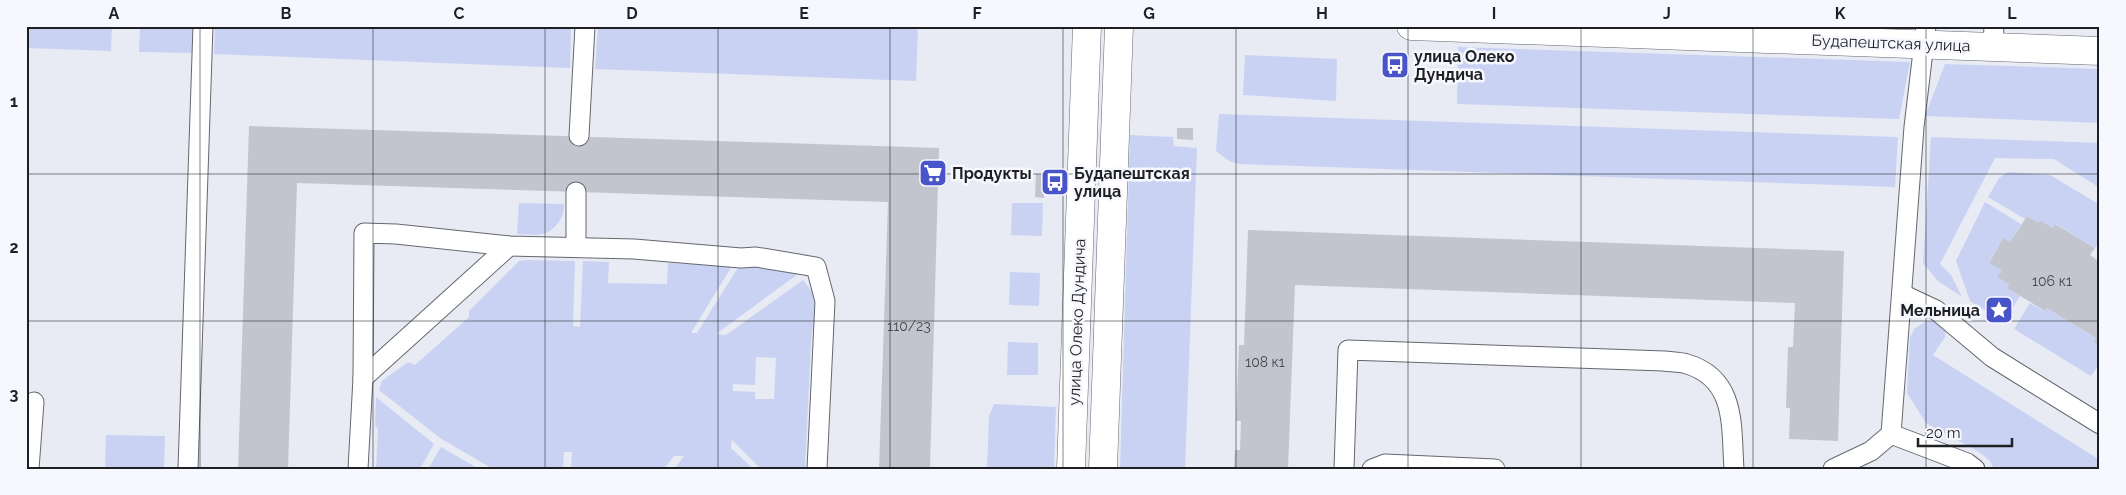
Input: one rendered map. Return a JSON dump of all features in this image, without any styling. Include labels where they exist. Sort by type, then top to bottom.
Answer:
[{"type":"street","name":"улица Олеко Дундича","points":[[1071,469],[1087,26]]},
{"type":"street","name":"улица Олеко Дундича","points":[[1104,469],[1119,26]]},
{"type":"street","name":"Будапештская улица","points":[[1412,26],[1993,37],[2100,51]]},
{"type":"lane","points":[[188,469],[203,26]]},
{"type":"lane","points":[[579,136],[585,26]]},
{"type":"lane","points":[[1833,469],[1871,451],[1891,434],[1914,127],[1925,36]]},
{"type":"lane","points":[[576,192],[576,247]]},
{"type":"lane","points":[[358,469],[362,378],[364,234],[396,234],[509,246],[634,249],[741,258],[756,257],[816,267],[825,301],[817,469]]},
{"type":"lane","points":[[362,378],[509,246]]},
{"type":"lane","points":[[1902,294],[1936,310],[1992,357],[2100,424]]},
{"type":"lane","points":[[1344,469],[1348,350],[1664,361],[1687,364],[1706,373],[1722,388],[1730,406],[1734,469]]},
{"type":"lane","points":[[29,469],[34,402]]},
{"type":"lane","points":[[1891,434],[1967,463],[1975,469]]},
{"type":"lane","points":[[1372,469],[1385,464],[1496,469]]},
{"type":"shaded area","points":[[26,26],[112,26],[111,51],[26,48]]},
{"type":"shaded area","points":[[140,26],[193,26],[192,53],[139,52]]},
{"type":"shaded area","points":[[215,26],[571,26],[570,68],[214,54]]},
{"type":"shaded area","points":[[598,26],[918,26],[916,81],[595,69]]},
{"type":"shaded area","points":[[1458,47],[1910,62],[1899,119],[1457,104]]},
{"type":"shaded area","points":[[1245,55],[1337,59],[1336,101],[1243,95]]},
{"type":"shaded area","points":[[1945,64],[2100,69],[2100,123],[1925,116]]},
{"type":"shaded area","points":[[1219,114],[1898,137],[1895,187],[1239,164],[1229,161],[1216,151]]},
{"type":"shaded area","points":[[1130,135],[1173,137],[1174,146],[1197,148],[1185,469],[1120,469]]},
{"type":"shaded area","points":[[1931,137],[2100,143],[2100,188],[2054,159],[1995,158],[1940,264],[1951,275],[1962,297],[1938,281],[1923,263]]},
{"type":"shaded area","points":[[2008,172],[2050,175],[2100,205],[2100,240],[2095,248],[2056,224],[2053,228],[2040,220],[2038,223],[2027,216],[2025,219],[1988,197],[1999,178]]},
{"type":"shaded area","points":[[1985,202],[2021,224],[2010,242],[2003,238],[1989,262],[2002,270],[1998,277],[2009,284],[2007,288],[2020,296],[2004,322],[1970,301],[1956,261]]},
{"type":"shaded area","points":[[519,203],[564,204],[564,209],[558,223],[547,233],[536,235],[517,234]]},
{"type":"shaded area","points":[[1012,203],[1043,203],[1042,236],[1011,235]]},
{"type":"shaded area","points":[[519,261],[575,261],[573,326],[580,327],[583,261],[609,262],[608,283],[667,284],[668,263],[732,266],[691,333],[697,333],[739,266],[777,267],[798,274],[716,334],[726,335],[803,280],[813,293],[815,309],[811,342],[805,469],[761,469],[732,440],[731,448],[753,469],[674,469],[684,456],[674,456],[664,469],[571,469],[572,452],[564,452],[563,469],[493,469],[440,438],[379,390],[382,381],[408,362],[415,365],[469,317],[469,311]],"holes":[[[756,357],[776,358],[774,399],[755,399],[755,392],[733,391],[733,384],[755,385]]]},
{"type":"shaded area","points":[[1010,272],[1040,273],[1039,306],[1009,305]]},
{"type":"shaded area","points":[[2030,303],[2044,311],[2047,308],[2096,338],[2094,342],[2100,346],[2100,363],[2091,376],[2014,329]]},
{"type":"shaded area","points":[[1927,321],[1939,322],[1946,329],[1945,337],[1933,355],[2100,460],[2100,469],[1994,469],[1990,461],[1979,452],[1926,423],[1907,393],[1910,337],[1915,328]]},
{"type":"shaded area","points":[[1008,342],[1038,343],[1038,375],[1007,375]]},
{"type":"shaded area","points":[[376,397],[434,444],[420,469],[376,469],[378,429],[375,425]]},
{"type":"shaded area","points":[[994,404],[1056,407],[1054,469],[987,469],[989,416]]},
{"type":"shaded area","points":[[106,435],[165,436],[164,469],[105,469]]},
{"type":"shaded area","points":[[441,447],[479,469],[428,469]]},
{"type":"building","points":[[1383,60],[1405,61],[1405,68],[1382,67]]},
{"type":"building","points":[[249,126],[939,148],[930,469],[879,469],[888,202],[297,183],[288,469],[238,469]]},
{"type":"building","points":[[1177,128],[1193,128],[1193,140],[1177,139]]},
{"type":"building","points":[[1036,174],[1044,175],[1044,198],[1035,197]]},
{"type":"building","points":[[2027,216],[2038,223],[2040,220],[2053,228],[2055,224],[2095,248],[2090,255],[2100,262],[2100,346],[2093,342],[2096,338],[2047,308],[2045,311],[2007,288],[2009,284],[1997,277],[2002,270],[1989,263],[2003,238],[2010,242]]},
{"type":"building","points":[[1248,230],[1844,251],[1838,441],[1789,439],[1790,408],[1786,408],[1788,347],[1793,347],[1795,303],[1295,285],[1288,469],[1234,469],[1235,450],[1240,450],[1241,421],[1236,421],[1239,345],[1244,345]]},
{"type":"place","name":"улица Олеко Дундича","points":[[1395,65]]},
{"type":"place","name":"Продукты","points":[[933,173]]},
{"type":"place","name":"Будапештская улица","points":[[1055,182]]},
{"type":"place","name":"Мельница","points":[[1999,310]]}]
